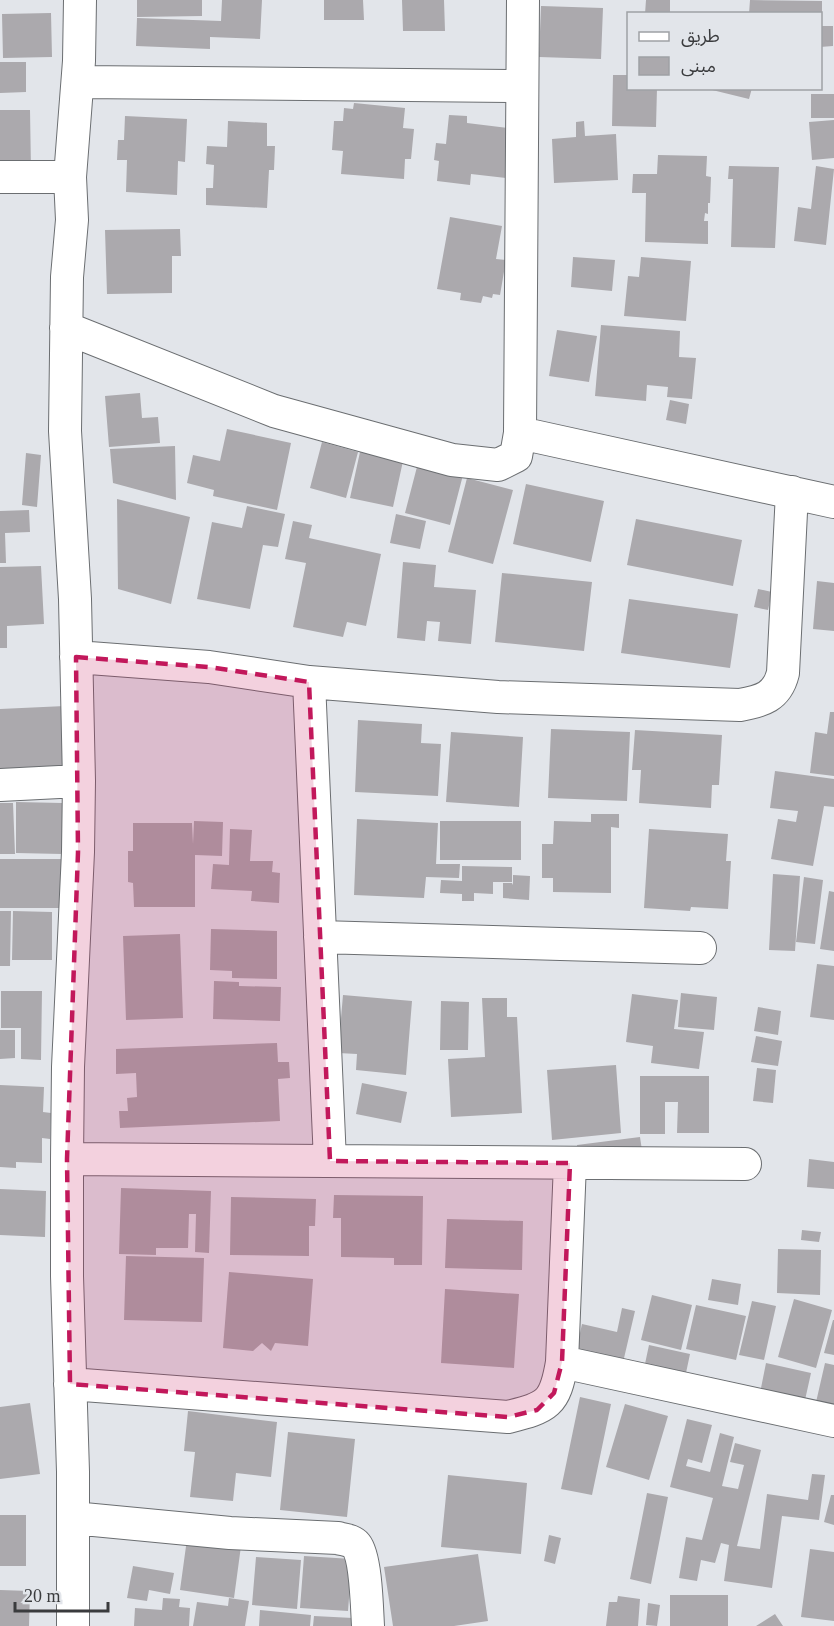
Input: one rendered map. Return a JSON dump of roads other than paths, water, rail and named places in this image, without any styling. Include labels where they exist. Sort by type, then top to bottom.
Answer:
[{"type":"street","points":[[73,1626],[67,1159],[68,1067],[79,782],[75,598],[65,431],[67,277],[72,220],[70,177],[78,82],[80,0]]},
{"type":"street","points":[[66,328],[274,411],[452,460],[498,465],[516,456],[520,433],[523,0]]},
{"type":"street","points":[[78,82],[522,86]]},
{"type":"street","points":[[0,177],[70,177]]},
{"type":"street","points":[[520,433],[834,502]]},
{"type":"street","points":[[76,657],[209,667],[309,682],[498,697],[740,705],[760,701],[780,684],[783,673],[792,492]]},
{"type":"street","points":[[309,682],[330,1161]]},
{"type":"street","points":[[0,785],[79,782]]},
{"type":"street","points":[[320,937],[700,948]]},
{"type":"street","points":[[67,1159],[745,1164]]},
{"type":"street","points":[[70,1384],[508,1417],[537,1410],[548,1403],[554,1393],[562,1362],[570,1163]]},
{"type":"street","points":[[562,1362],[834,1421]]},
{"type":"street","points":[[73,1518],[230,1533],[338,1538],[352,1542],[359,1550],[362,1562],[368,1626]]}]
